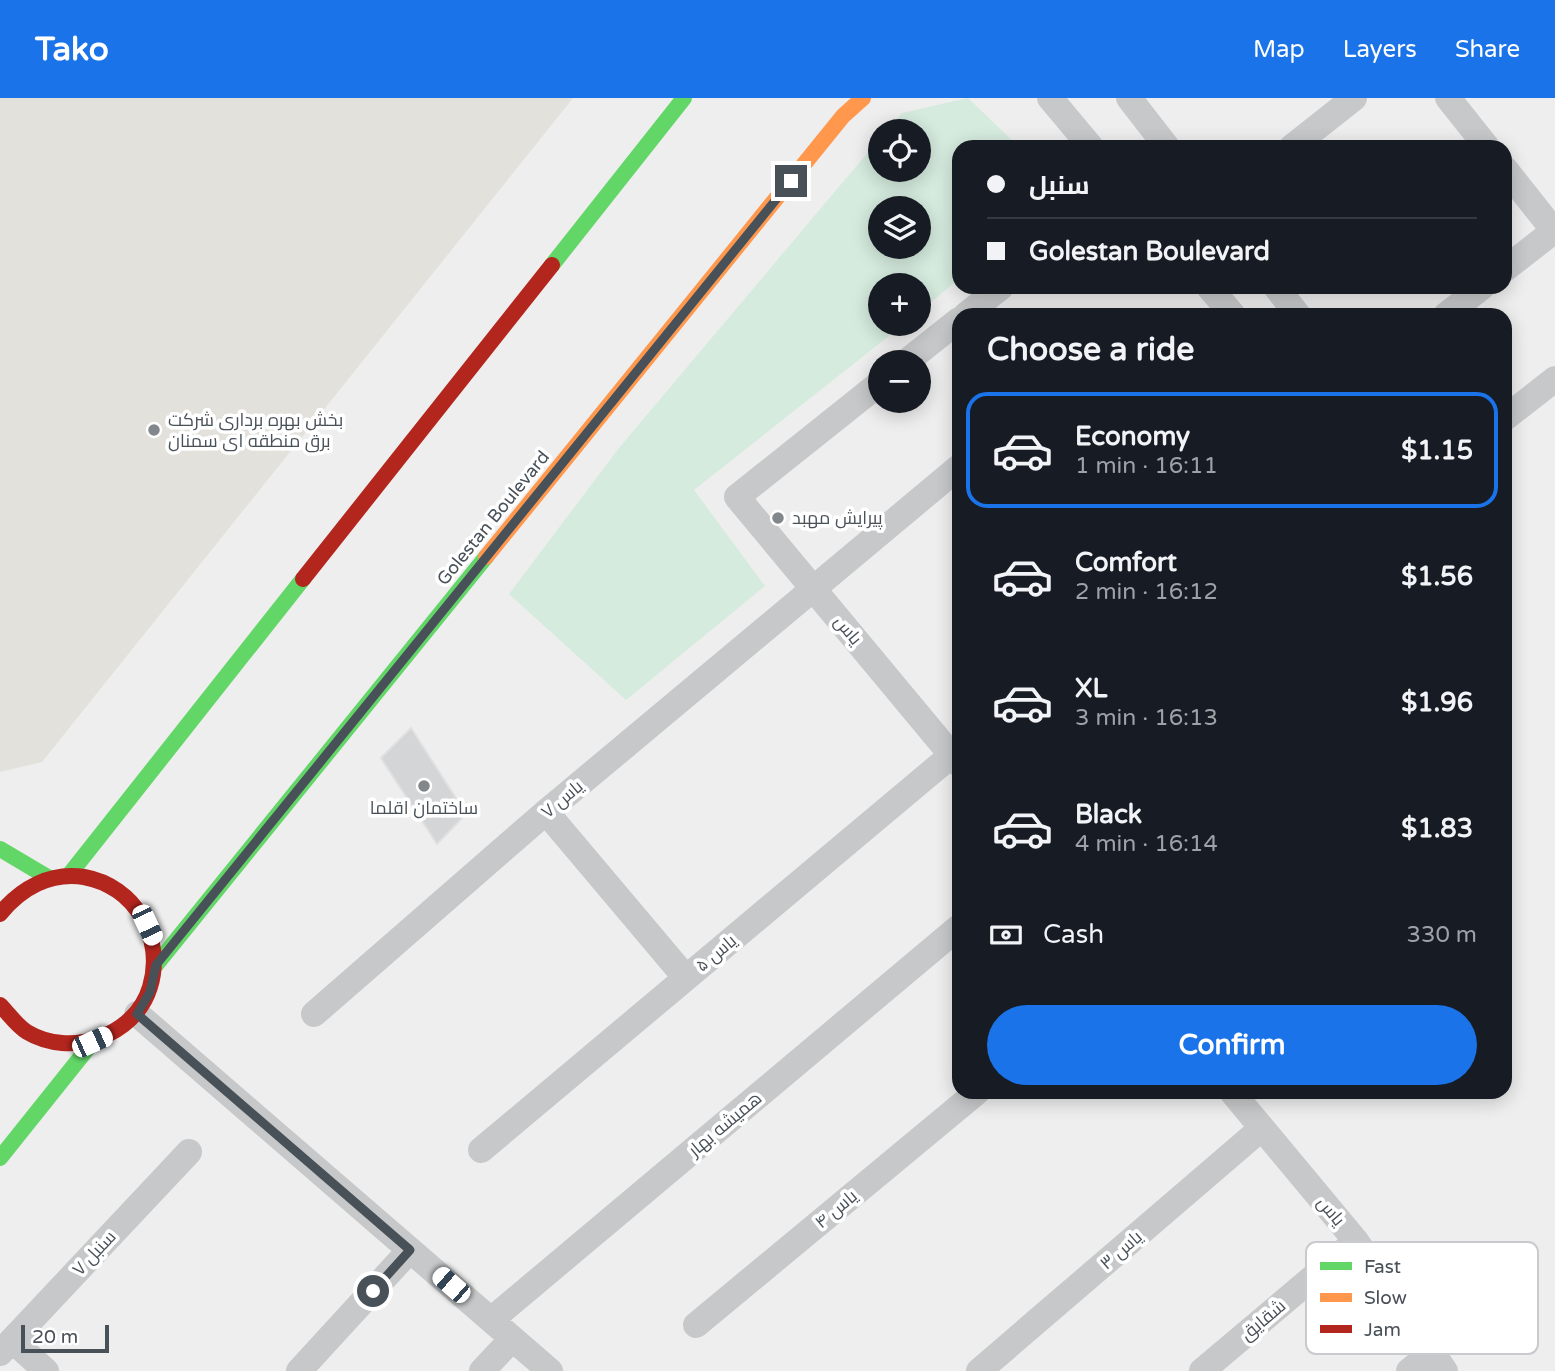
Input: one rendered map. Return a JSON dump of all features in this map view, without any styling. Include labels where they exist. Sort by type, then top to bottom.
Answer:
[{"type":"main road","points":[[69,875],[684,98]]},
{"type":"main road","name":"Golestan Boulevard","points":[[156,965],[843,116],[863,98]]},
{"type":"main road","points":[[0,849],[49,878]]},
{"type":"main road","points":[[0,914],[27,887],[49,878],[69,875],[97,879],[113,888],[141,912],[153,938],[156,965],[150,992],[137,1014],[117,1032],[92,1042],[62,1045],[34,1037],[9,1019],[0,1005]]},
{"type":"main road","points":[[0,1158],[92,1042]]},
{"type":"street","points":[[1050,98],[1085,140]]},
{"type":"street","points":[[1129,98],[1162,140]]},
{"type":"street","points":[[1301,140],[1354,98]]},
{"type":"street","points":[[1448,98],[1481,140]]},
{"type":"street","points":[[1512,178],[1555,231],[1512,264]]},
{"type":"street","points":[[975,308],[992,294]]},
{"type":"street","points":[[1215,294],[1227,308]]},
{"type":"street","points":[[1282,294],[1292,308]]},
{"type":"street","points":[[1455,308],[1473,294]]},
{"type":"street","points":[[921,350],[952,326]]},
{"type":"street","points":[[1512,413],[1555,379]]},
{"type":"street","name":"یاس","points":[[868,393],[737,497],[952,750]]},
{"type":"street","name":"یاس ۷","points":[[314,1014],[546,812],[952,473]]},
{"type":"street","name":"یاس ۵","points":[[481,1150],[952,760]]},
{"type":"street","points":[[546,812],[686,978]]},
{"type":"street","name":"همیشه بهار","points":[[491,1320],[952,933]]},
{"type":"street","points":[[137,1014],[550,1371]]},
{"type":"street","name":"یاس ۴","points":[[696,1325],[969,1099]]},
{"type":"street","name":"یاس","points":[[1238,1099],[1356,1241]]},
{"type":"street","name":"یاس ۳","points":[[979,1371],[1262,1128]]},
{"type":"street","name":"سنبل ۷","points":[[6,1347],[189,1152]]},
{"type":"street","points":[[299,1371],[410,1250]]},
{"type":"street","name":"شقایق","points":[[1202,1371],[1306,1283]]},
{"type":"street","points":[[482,1371],[513,1339]]},
{"type":"street","points":[[6,1347],[46,1371]]},
{"type":"street","points":[[1409,1371],[1438,1362]]},
{"type":"shaded area","name":"بخش بهره برداری شرکت برق منطقه ای سمنان","points":[[0,98],[573,98],[42,762],[0,772]]},
{"type":"green space","points":[[968,98],[1012,140],[952,140],[952,285],[931,302],[931,273],[868,273],[868,336],[889,336],[694,490],[765,586],[626,700],[509,594],[619,448],[868,152],[868,182],[931,182],[931,119],[897,119],[902,113]]},
{"type":"building","name":"ساختمان اقلما","points":[[411,728],[466,814],[437,844],[381,758]]},
{"type":"traffic: fast","points":[[552,265],[684,98]]},
{"type":"traffic: fast","points":[[156,965],[486,557]]},
{"type":"traffic: fast","points":[[69,875],[303,579]]},
{"type":"traffic: fast","points":[[0,849],[49,878]]},
{"type":"traffic: fast","points":[[0,1158],[92,1043]]},
{"type":"traffic: slow","points":[[486,557],[843,116],[863,98]]},
{"type":"traffic: jam","points":[[303,579],[552,265]]},
{"type":"traffic: jam","points":[[0,914],[17,897],[48,880],[71,876],[102,882],[118,891],[142,917],[153,950],[154,969],[142,1004],[130,1019],[99,1038],[62,1043],[44,1040],[27,1032],[0,1005]]},
{"type":"place","name":"بخش بهره برداری شرکت برق منطقه ای سمنان","points":[[154,430]]},
{"type":"place","name":"پیرایش مهبد","points":[[778,518]]},
{"type":"place","name":"ساختمان اقلما","points":[[424,786]]},
{"type":"route","points":[[373,1291],[410,1250],[137,1014],[150,992],[156,965],[791,181]]}]
